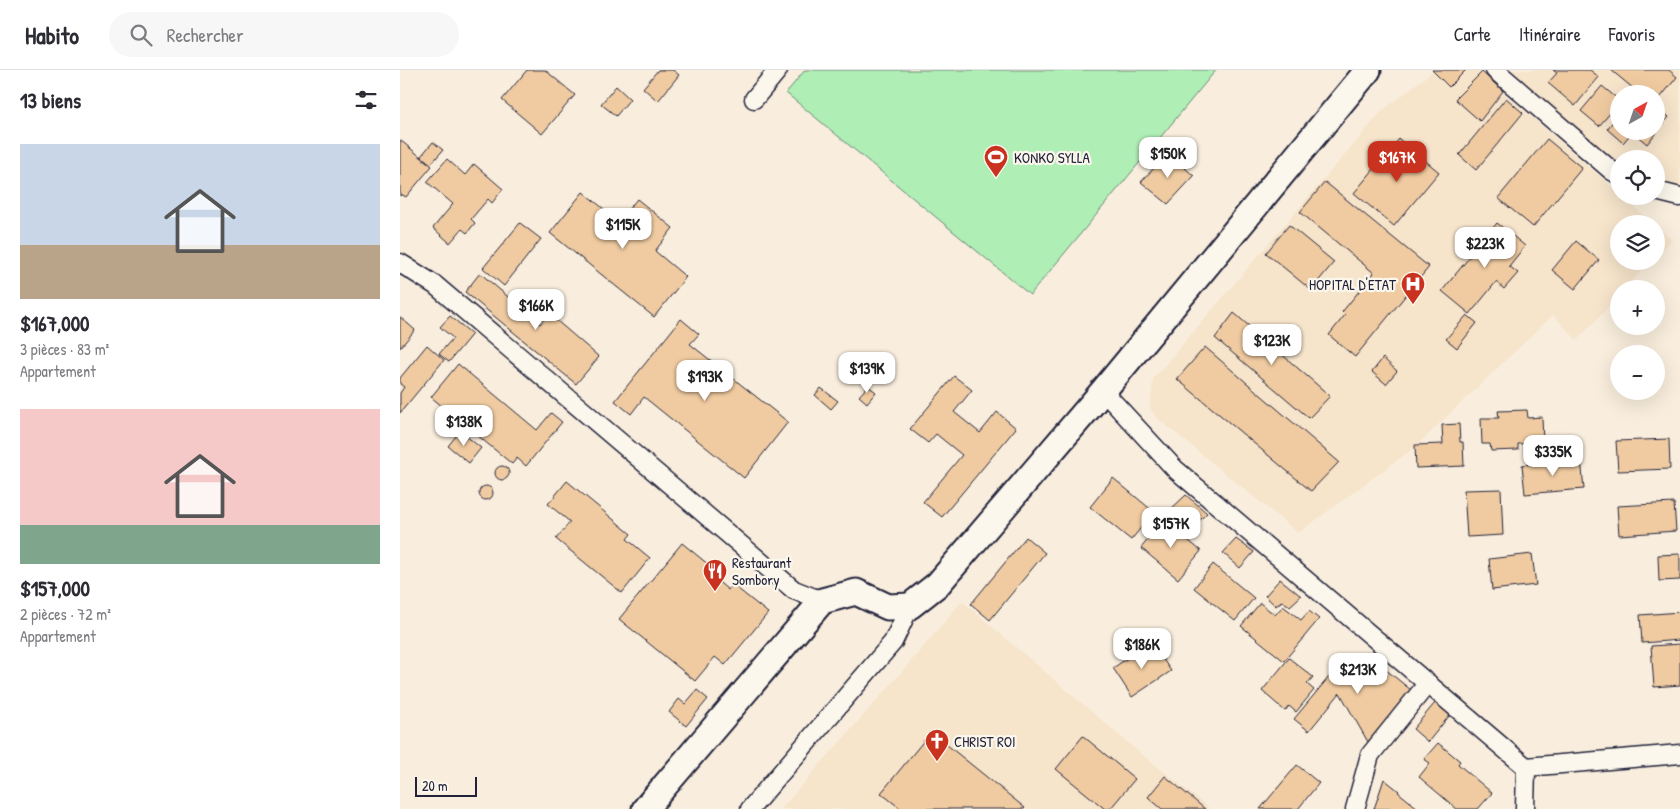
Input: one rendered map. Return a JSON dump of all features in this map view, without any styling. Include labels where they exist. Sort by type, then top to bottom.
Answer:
[{"type":"main road","points":[[645,809],[822,601],[856,592],[888,607],[910,606],[938,584],[1103,391],[1368,70]]},
{"type":"street","points":[[754,98],[778,70]]},
{"type":"street","points":[[1495,70],[1610,169]]},
{"type":"street","points":[[1665,193],[1680,197]]},
{"type":"street","points":[[400,262],[434,285],[794,590],[822,601]]},
{"type":"street","points":[[1103,391],[1175,468],[1526,767],[1680,754]]},
{"type":"street","points":[[750,809],[892,642],[910,606]]},
{"type":"street","points":[[1355,809],[1370,755],[1428,683]]},
{"type":"street","points":[[1525,809],[1526,767]]},
{"type":"shaded area","name":"HOPITAL D'ETAT","points":[[1466,70],[1477,70],[1610,185],[1610,205],[1632,205],[1643,215],[1610,215],[1610,270],[1643,270],[1633,280],[1610,280],[1610,305],[1577,340],[1553,315],[1414,448],[1298,533],[1156,417],[1150,408],[1153,379],[1382,111],[1433,71],[1449,87]]},
{"type":"shaded area","points":[[1511,70],[1680,70],[1680,187],[1665,186],[1665,150],[1610,150],[1610,168]]},
{"type":"shaded area","points":[[1665,234],[1672,240],[1665,247]]},
{"type":"shaded area","name":"CHRIST ROI","points":[[962,601],[1133,747],[1210,809],[781,809]]},
{"type":"green space","points":[[805,70],[1216,70],[1030,295],[786,93]]},
{"type":"building","points":[[527,70],[545,70],[575,95],[542,134],[502,100]]},
{"type":"building","points":[[658,70],[673,70],[679,75],[658,101],[643,88]]},
{"type":"building","points":[[1432,70],[1466,70],[1449,87]]},
{"type":"building","points":[[1553,70],[1590,70],[1599,77],[1575,106],[1548,83],[1557,73]]},
{"type":"building","points":[[1611,70],[1669,70],[1677,77],[1665,92],[1665,85],[1629,85]]},
{"type":"building","points":[[1482,72],[1503,91],[1480,121],[1455,99]]},
{"type":"building","points":[[616,86],[630,99],[616,116],[601,104]]},
{"type":"building","points":[[1602,86],[1610,93],[1610,113],[1599,126],[1581,111]]},
{"type":"building","points":[[1506,98],[1523,113],[1476,170],[1459,155]]},
{"type":"building","points":[[1665,114],[1669,117],[1665,122]]},
{"type":"building","points":[[1399,139],[1439,172],[1394,226],[1354,193]]},
{"type":"building","points":[[1547,139],[1582,168],[1533,227],[1498,198]]},
{"type":"building","points":[[400,140],[432,166],[406,197],[401,194],[400,196]]},
{"type":"building","points":[[1642,140],[1650,140],[1647,144]]},
{"type":"building","points":[[433,142],[443,150],[431,164],[421,156]]},
{"type":"building","points":[[1168,153],[1194,176],[1168,204],[1141,182]]},
{"type":"building","points":[[447,159],[465,175],[474,164],[503,189],[492,203],[488,199],[471,219],[475,223],[467,233],[462,229],[450,243],[433,228],[453,204],[427,182]]},
{"type":"building","points":[[1325,182],[1429,267],[1355,357],[1329,335],[1345,315],[1342,312],[1374,273],[1300,212]]},
{"type":"building","points":[[583,192],[619,221],[637,199],[673,228],[655,251],[686,277],[654,317],[550,233]]},
{"type":"building","points":[[520,223],[541,239],[504,286],[483,268]]},
{"type":"building","points":[[1497,223],[1525,246],[1509,266],[1518,273],[1504,289],[1496,282],[1470,314],[1442,291]]},
{"type":"building","points":[[1289,225],[1334,262],[1311,290],[1266,253]]},
{"type":"building","points":[[1576,241],[1599,260],[1575,289],[1552,270]]},
{"type":"building","points":[[480,273],[540,324],[549,314],[599,357],[576,384],[465,292]]},
{"type":"building","points":[[1234,313],[1330,396],[1309,418],[1215,338]]},
{"type":"building","points":[[1467,315],[1477,323],[1457,348],[1446,339]]},
{"type":"building","points":[[450,316],[472,334],[449,362],[439,354],[453,338],[440,327]]},
{"type":"building","points":[[400,317],[415,330],[400,348]]},
{"type":"building","points":[[681,319],[699,334],[690,344],[788,422],[744,478],[644,397],[631,414],[615,401]]},
{"type":"building","points":[[427,345],[444,360],[400,413],[400,393],[404,387],[400,384],[400,378]]},
{"type":"building","points":[[1205,347],[1339,462],[1311,491],[1177,379]]},
{"type":"building","points":[[1383,358],[1397,371],[1386,384],[1372,372]]},
{"type":"building","points":[[458,364],[537,430],[551,413],[562,422],[526,466],[517,458],[512,464],[431,397]]},
{"type":"building","points":[[954,376],[972,390],[954,412],[980,433],[997,412],[1016,428],[942,517],[923,502],[962,455],[936,434],[928,443],[910,429]]},
{"type":"building","points":[[868,386],[876,392],[867,403],[859,396]]},
{"type":"building","points":[[821,388],[838,401],[831,409],[815,395]]},
{"type":"building","points":[[1527,410],[1528,418],[1542,417],[1543,443],[1518,444],[1518,450],[1491,451],[1490,444],[1482,444],[1481,418],[1499,418],[1498,411]]},
{"type":"building","points":[[1459,424],[1460,442],[1463,442],[1464,466],[1416,468],[1415,445],[1443,444],[1442,425]]},
{"type":"building","points":[[460,431],[481,448],[469,463],[448,446]]},
{"type":"building","points":[[1669,439],[1670,469],[1618,471],[1616,441]]},
{"type":"building","points":[[1581,459],[1584,489],[1525,494],[1522,465]]},
{"type":"building","points":[[499,466],[505,466],[509,473],[505,480],[499,480],[495,476],[495,470]]},
{"type":"building","points":[[1113,478],[1154,512],[1131,540],[1090,507]]},
{"type":"building","points":[[567,481],[631,534],[627,539],[650,558],[622,593],[556,539],[570,522],[548,504]]},
{"type":"building","points":[[483,486],[489,486],[493,493],[489,500],[483,500],[479,496],[479,490]]},
{"type":"building","points":[[1501,489],[1503,535],[1467,537],[1464,490]]},
{"type":"building","points":[[1186,495],[1207,513],[1192,528],[1170,510]]},
{"type":"building","points":[[1674,503],[1676,531],[1619,535],[1617,506]]},
{"type":"building","points":[[1164,520],[1201,551],[1178,579],[1141,548]]},
{"type":"building","points":[[1026,537],[1045,553],[990,620],[971,604]]},
{"type":"building","points":[[1236,539],[1254,552],[1240,568],[1223,553]]},
{"type":"building","points":[[682,543],[709,565],[705,570],[728,590],[732,584],[768,613],[725,665],[715,657],[695,681],[619,619]]},
{"type":"building","points":[[1532,554],[1536,585],[1492,590],[1489,559]]},
{"type":"building","points":[[1680,554],[1680,580],[1659,581],[1658,555]]},
{"type":"building","points":[[1213,564],[1254,598],[1235,621],[1194,588]]},
{"type":"building","points":[[1280,579],[1301,596],[1290,606],[1282,601],[1276,606],[1265,596]]},
{"type":"building","points":[[1260,603],[1275,615],[1283,606],[1301,620],[1309,611],[1319,619],[1284,661],[1241,626]]},
{"type":"building","points":[[1680,612],[1680,640],[1642,643],[1640,615]]},
{"type":"building","points":[[1151,642],[1171,671],[1132,697],[1113,668]]},
{"type":"building","points":[[1680,644],[1680,685],[1654,687],[1651,646]]},
{"type":"building","points":[[1365,653],[1411,690],[1368,742],[1340,693],[1309,731],[1294,719],[1343,660],[1352,668]]},
{"type":"building","points":[[1289,658],[1313,677],[1307,684],[1314,690],[1296,712],[1289,706],[1285,711],[1262,691]]},
{"type":"building","points":[[697,690],[708,699],[686,726],[669,712],[679,699],[685,704]]},
{"type":"building","points":[[1435,703],[1450,715],[1428,742],[1413,729]]},
{"type":"building","name":"CHRIST ROI","points":[[931,732],[1025,808],[901,809],[881,793]]},
{"type":"building","points":[[1083,736],[1135,779],[1110,809],[1105,809],[1056,769]]},
{"type":"building","points":[[1438,743],[1460,761],[1458,764],[1492,793],[1478,809],[1457,809],[1419,777],[1430,763],[1424,759]]},
{"type":"building","points":[[1297,765],[1319,783],[1298,809],[1260,809]]},
{"type":"building","points":[[1165,776],[1205,809],[1162,809],[1148,797]]},
{"type":"building","points":[[1384,779],[1398,792],[1419,809],[1374,809]]},
{"type":"place","name":"KONKO SYLLA","points":[[996,178]]},
{"type":"place","name":"HOPITAL D'ETAT","points":[[1413,305]]},
{"type":"place","name":"Restaurant Sombory","points":[[715,592]]},
{"type":"place","name":"CHRIST ROI","points":[[937,762]]}]
